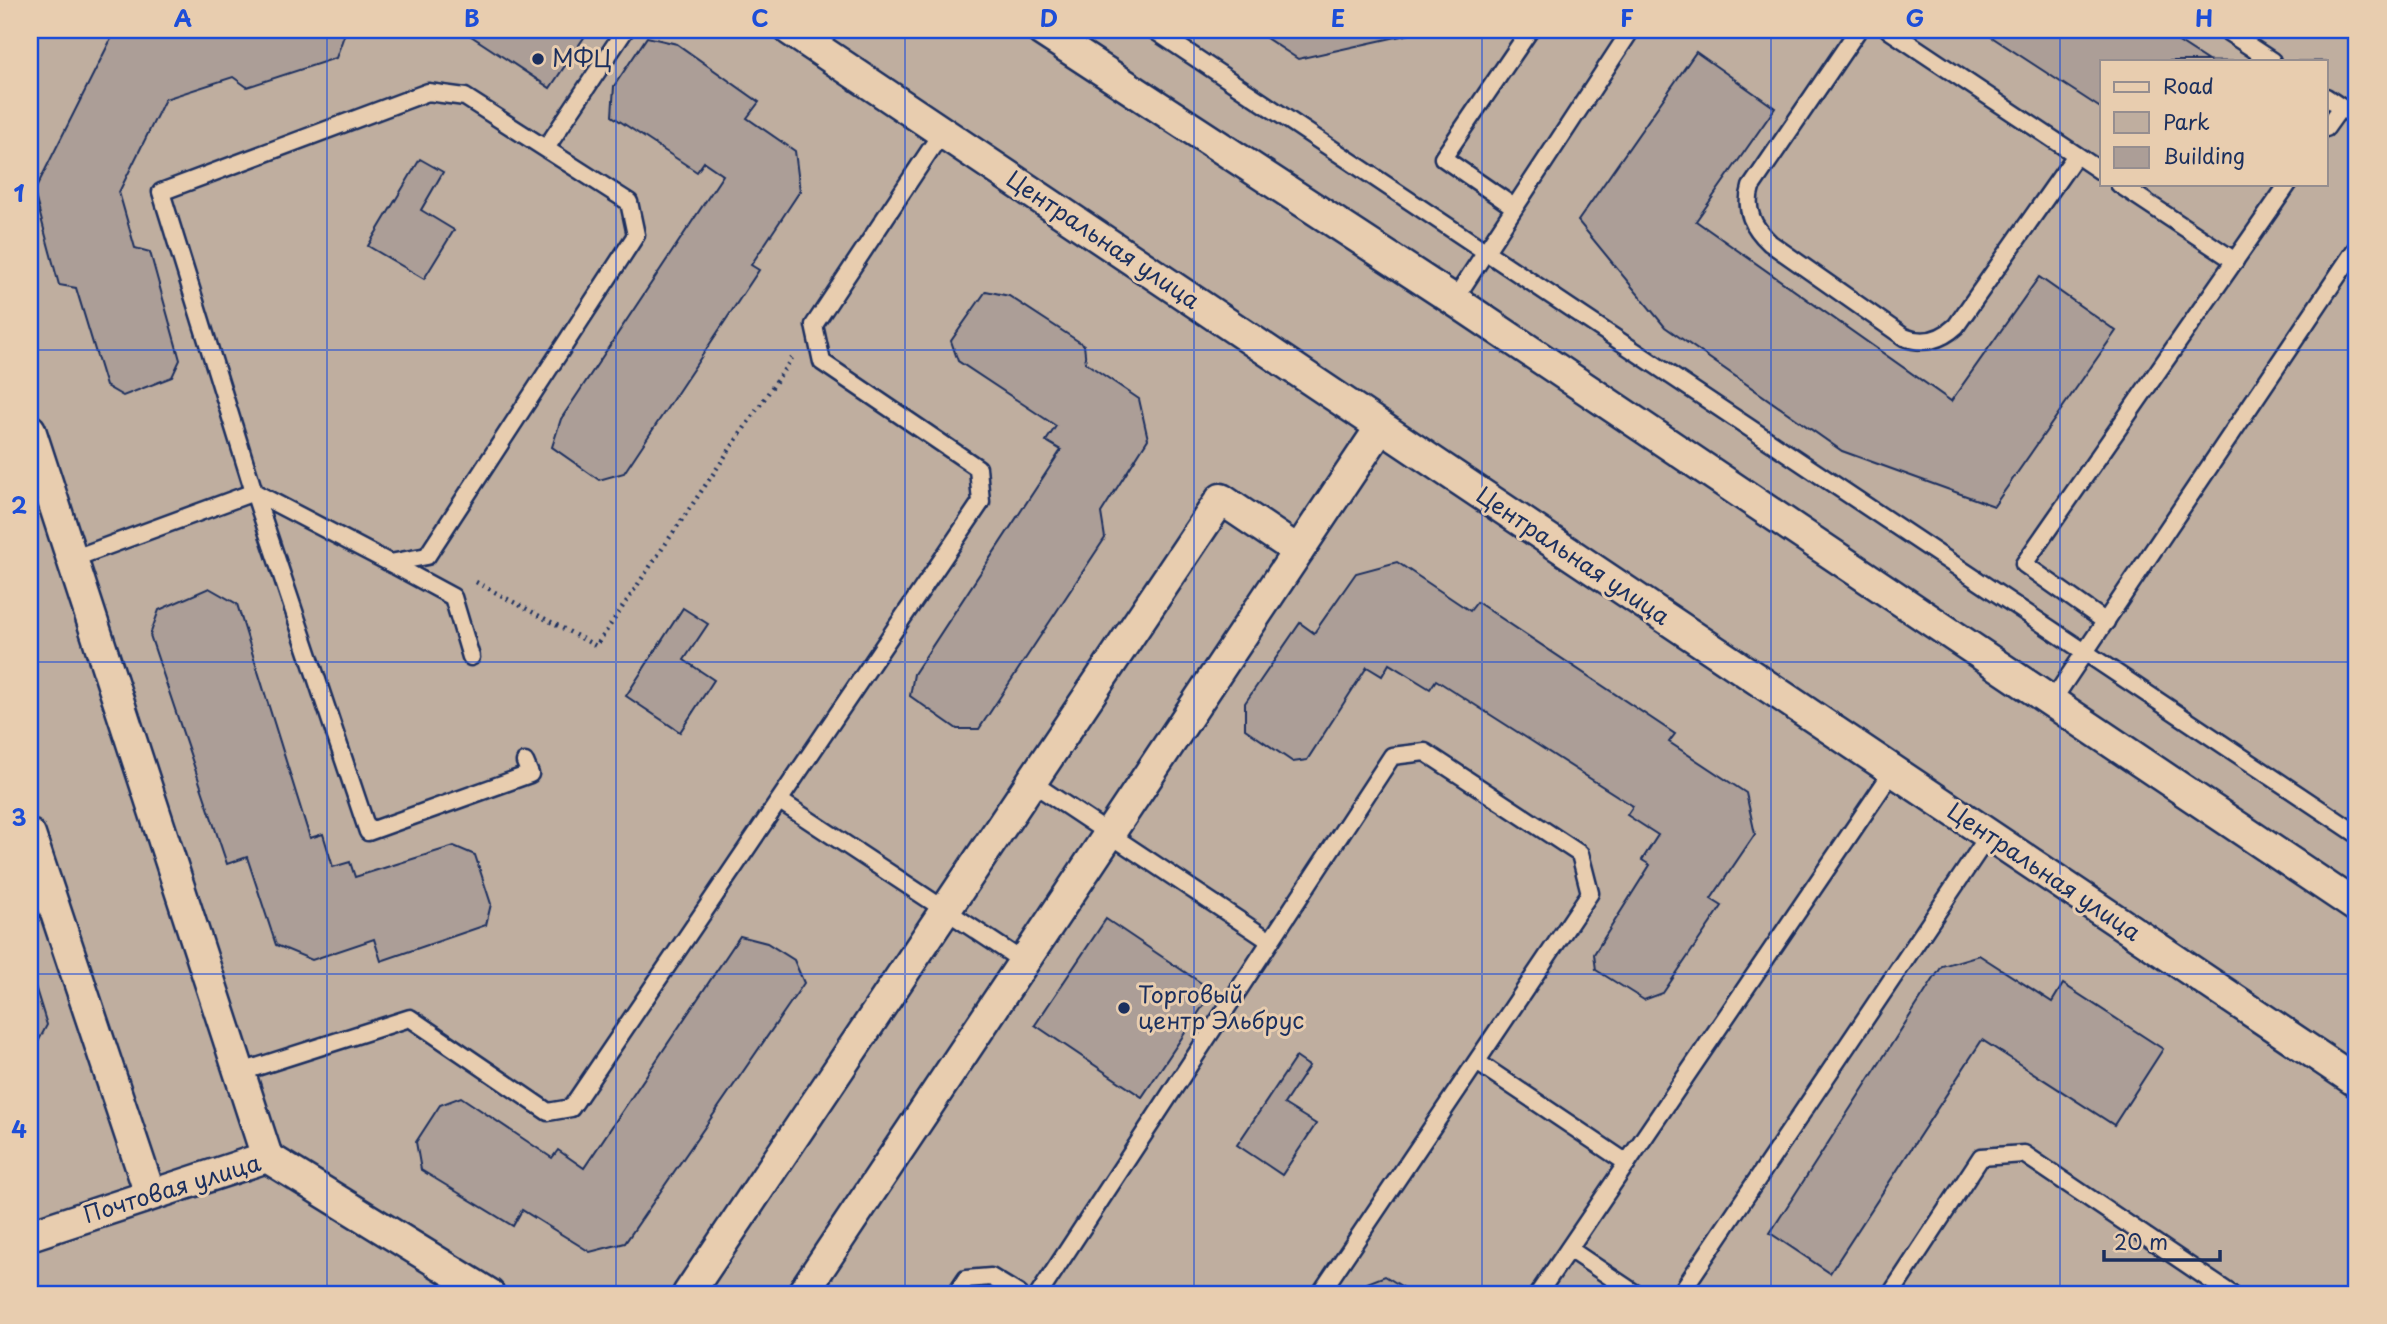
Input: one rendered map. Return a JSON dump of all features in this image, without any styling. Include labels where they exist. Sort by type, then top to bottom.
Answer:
[{"type":"street","name":"Центральная улица","points":[[790,30],[2357,1082]]},
{"type":"street","points":[[1041,30],[1454,300],[2357,907]]},
{"type":"street","points":[[802,1294],[1381,427]]},
{"type":"street","points":[[30,430],[267,1157]]},
{"type":"street","points":[[688,1294],[1221,499],[1298,551]]},
{"type":"street","points":[[30,835],[150,1194]]},
{"type":"street","name":"Почтовая улица","points":[[30,1235],[267,1157],[489,1294]]},
{"type":"lane","points":[[545,148],[625,30]]},
{"type":"lane","points":[[1154,30],[2357,834]]},
{"type":"lane","points":[[1514,206],[1443,158],[1530,30]]},
{"type":"lane","points":[[1454,300],[1631,30]]},
{"type":"lane","points":[[1857,30],[1751,187],[1749,210],[1754,225],[1770,243],[1904,337],[1926,341],[1947,334],[1955,326],[2076,155]]},
{"type":"lane","points":[[1889,30],[2100,171]]},
{"type":"lane","points":[[2225,30],[2271,60]]},
{"type":"lane","points":[[390,563],[427,556],[636,235],[629,202],[465,97],[428,92],[161,192],[254,492],[368,832],[530,774],[525,762]]},
{"type":"lane","points":[[2328,98],[2357,118]]},
{"type":"lane","points":[[2328,125],[2341,107]]},
{"type":"lane","points":[[241,1072],[410,1018],[548,1112],[571,1108],[981,502],[978,468],[822,362],[814,325],[942,132]]},
{"type":"lane","points":[[2122,186],[2235,261]]},
{"type":"lane","points":[[2106,622],[2024,564],[2287,186]]},
{"type":"lane","points":[[2052,701],[2357,247]]},
{"type":"lane","points":[[72,559],[254,492],[453,597],[471,657]]},
{"type":"lane","points":[[1039,1294],[1392,756],[1425,752],[1580,854],[1590,893],[1320,1294]]},
{"type":"lane","points":[[1538,1294],[1893,771]]},
{"type":"lane","points":[[1031,782],[1270,941]]},
{"type":"lane","points":[[780,801],[1024,962]]},
{"type":"lane","points":[[1679,1294],[1989,835]]},
{"type":"lane","points":[[1477,1062],[1627,1163]]},
{"type":"lane","points":[[1891,1294],[1981,1157],[2024,1154],[2231,1294]]},
{"type":"lane","points":[[1569,1249],[1636,1294]]},
{"type":"lane","points":[[956,1294],[966,1279],[991,1277],[1019,1294]]},
{"type":"path","points":[[427,556],[596,646],[814,325]]},
{"type":"green space","points":[[30,30],[2357,30],[2357,1294],[30,1294]]},
{"type":"building","points":[[346,30],[336,58],[247,87],[233,77],[165,99],[119,192],[135,248],[150,252],[180,360],[172,377],[123,396],[106,386],[76,288],[59,285],[34,192],[115,31]]},
{"type":"building","name":"МФЦ","points":[[462,30],[589,30],[550,88]]},
{"type":"building","points":[[1254,30],[1428,30],[1298,59]]},
{"type":"building","points":[[1981,30],[2160,30],[2206,60],[2100,60],[2100,108]]},
{"type":"building","points":[[647,37],[677,44],[759,102],[747,118],[795,151],[800,191],[751,265],[759,270],[624,473],[599,480],[552,447],[561,419],[723,175],[704,162],[697,172],[612,116],[614,86]]},
{"type":"building","points":[[1696,52],[1775,108],[1696,221],[1951,401],[2039,277],[2116,331],[1994,506],[1842,451],[1665,327],[1578,221]]},
{"type":"building","points":[[420,159],[443,172],[421,210],[454,230],[424,279],[368,246]]},
{"type":"building","points":[[986,291],[1009,296],[1084,345],[1086,363],[1139,399],[1148,439],[1101,513],[1105,538],[979,729],[957,729],[910,696],[914,674],[1061,450],[1046,441],[1056,426],[958,361],[951,341]]},
{"type":"building","points":[[1397,562],[1470,611],[1477,602],[1675,734],[1669,742],[1746,793],[1755,834],[1711,899],[1722,906],[1663,993],[1644,1000],[1596,970],[1594,954],[1650,865],[1642,860],[1658,835],[1627,815],[1633,806],[1436,680],[1430,689],[1389,664],[1382,676],[1367,667],[1307,760],[1293,762],[1245,729],[1245,703],[1300,623],[1314,633],[1356,573]]},
{"type":"building","points":[[209,588],[237,604],[310,838],[323,834],[333,867],[350,862],[355,877],[454,846],[475,855],[491,904],[486,925],[381,961],[374,939],[312,960],[276,945],[247,857],[227,864],[150,635],[159,610]]},
{"type":"building","points":[[683,608],[708,624],[684,660],[714,680],[680,732],[626,696]]},
{"type":"building","name":"Торговый центр Эльбрус","points":[[1106,919],[1213,991],[1142,1097],[1035,1025]]},
{"type":"building","points":[[740,936],[767,943],[794,960],[804,983],[625,1243],[590,1252],[522,1210],[513,1226],[421,1170],[416,1142],[440,1105],[461,1097],[552,1158],[558,1150],[584,1168]]},
{"type":"building","points":[[1979,955],[2052,1002],[2063,984],[2163,1049],[2114,1125],[1982,1040],[1830,1273],[1770,1233],[1942,966]]},
{"type":"building","points":[[30,970],[47,1025],[30,1057]]},
{"type":"building","points":[[1296,1057],[1309,1066],[1284,1104],[1316,1124],[1282,1175],[1237,1145]]},
{"type":"building","points":[[1385,1276],[1414,1294],[1359,1294],[1367,1283]]},
{"type":"place","name":"МФЦ","points":[[538,59]]},
{"type":"place","name":"Торговый центр Эльбрус","points":[[1124,1008]]}]
